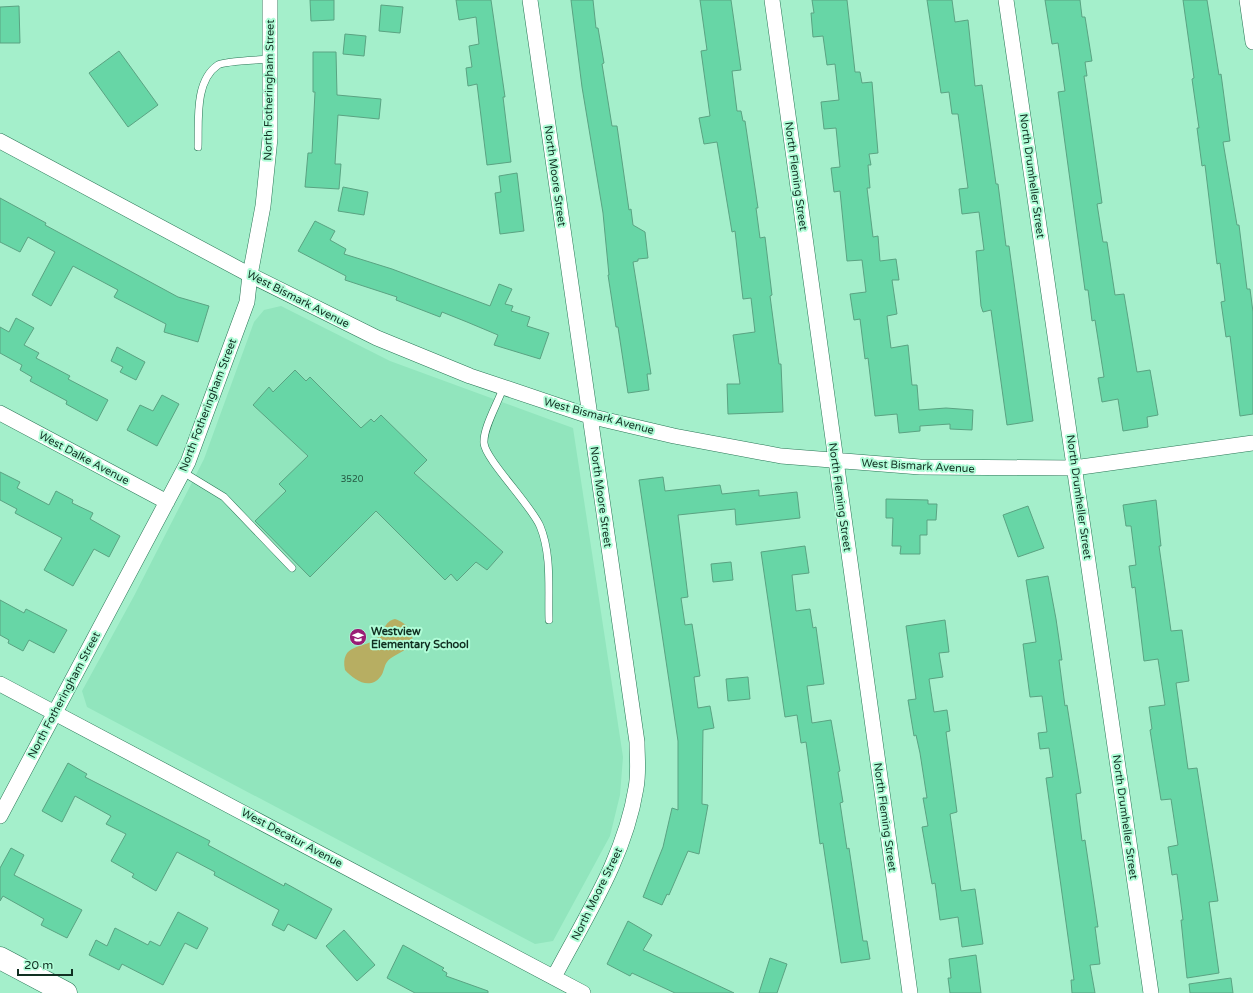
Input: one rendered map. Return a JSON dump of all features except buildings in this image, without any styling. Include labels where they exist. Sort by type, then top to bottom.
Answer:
[{"type":"main road","points":[[0,958],[66,993]]},
{"type":"street","name":"North Fotheringham Street","points":[[0,816],[183,472],[205,420],[247,302],[250,275],[263,206],[270,138],[270,0]]},
{"type":"street","name":"North Moore Street","points":[[530,0],[637,742],[637,786],[627,826],[615,861],[554,977]]},
{"type":"street","name":"North Fleming Street","points":[[772,0],[910,993]]},
{"type":"street","name":"North Drumheller Street","points":[[1006,0],[1151,993]]},
{"type":"street","points":[[1247,0],[1253,42]]},
{"type":"street","name":"West Bismark Avenue","points":[[0,141],[250,275],[376,338],[503,388],[589,416],[674,436],[781,456],[920,468],[1074,468],[1253,443]]},
{"type":"street","name":"West Dalke Avenue","points":[[0,413],[167,502]]},
{"type":"street","name":"West Decatur Avenue","points":[[0,684],[584,993]]},
{"type":"lane","points":[[198,146],[200,106],[204,80],[218,64],[270,59]]},
{"type":"lane","points":[[503,388],[485,434],[484,444],[490,457],[522,497],[540,526],[548,562],[549,620]]},
{"type":"lane","points":[[183,472],[224,497],[292,568]]},
{"type":"shaded area","name":"Westview Elementary School","points":[[281,306],[390,361],[573,428],[623,757],[620,795],[610,836],[553,941],[535,944],[87,707],[82,691],[134,596],[204,459],[254,322],[264,310]]},
{"type":"shaded area","points":[[395,619],[403,623],[409,629],[412,636],[410,646],[387,662],[381,676],[377,680],[372,683],[367,683],[357,680],[345,670],[344,661],[346,655],[354,648],[376,639],[386,625],[391,620]]},
{"type":"place","name":"Westview Elementary School","points":[[358,637]]}]
